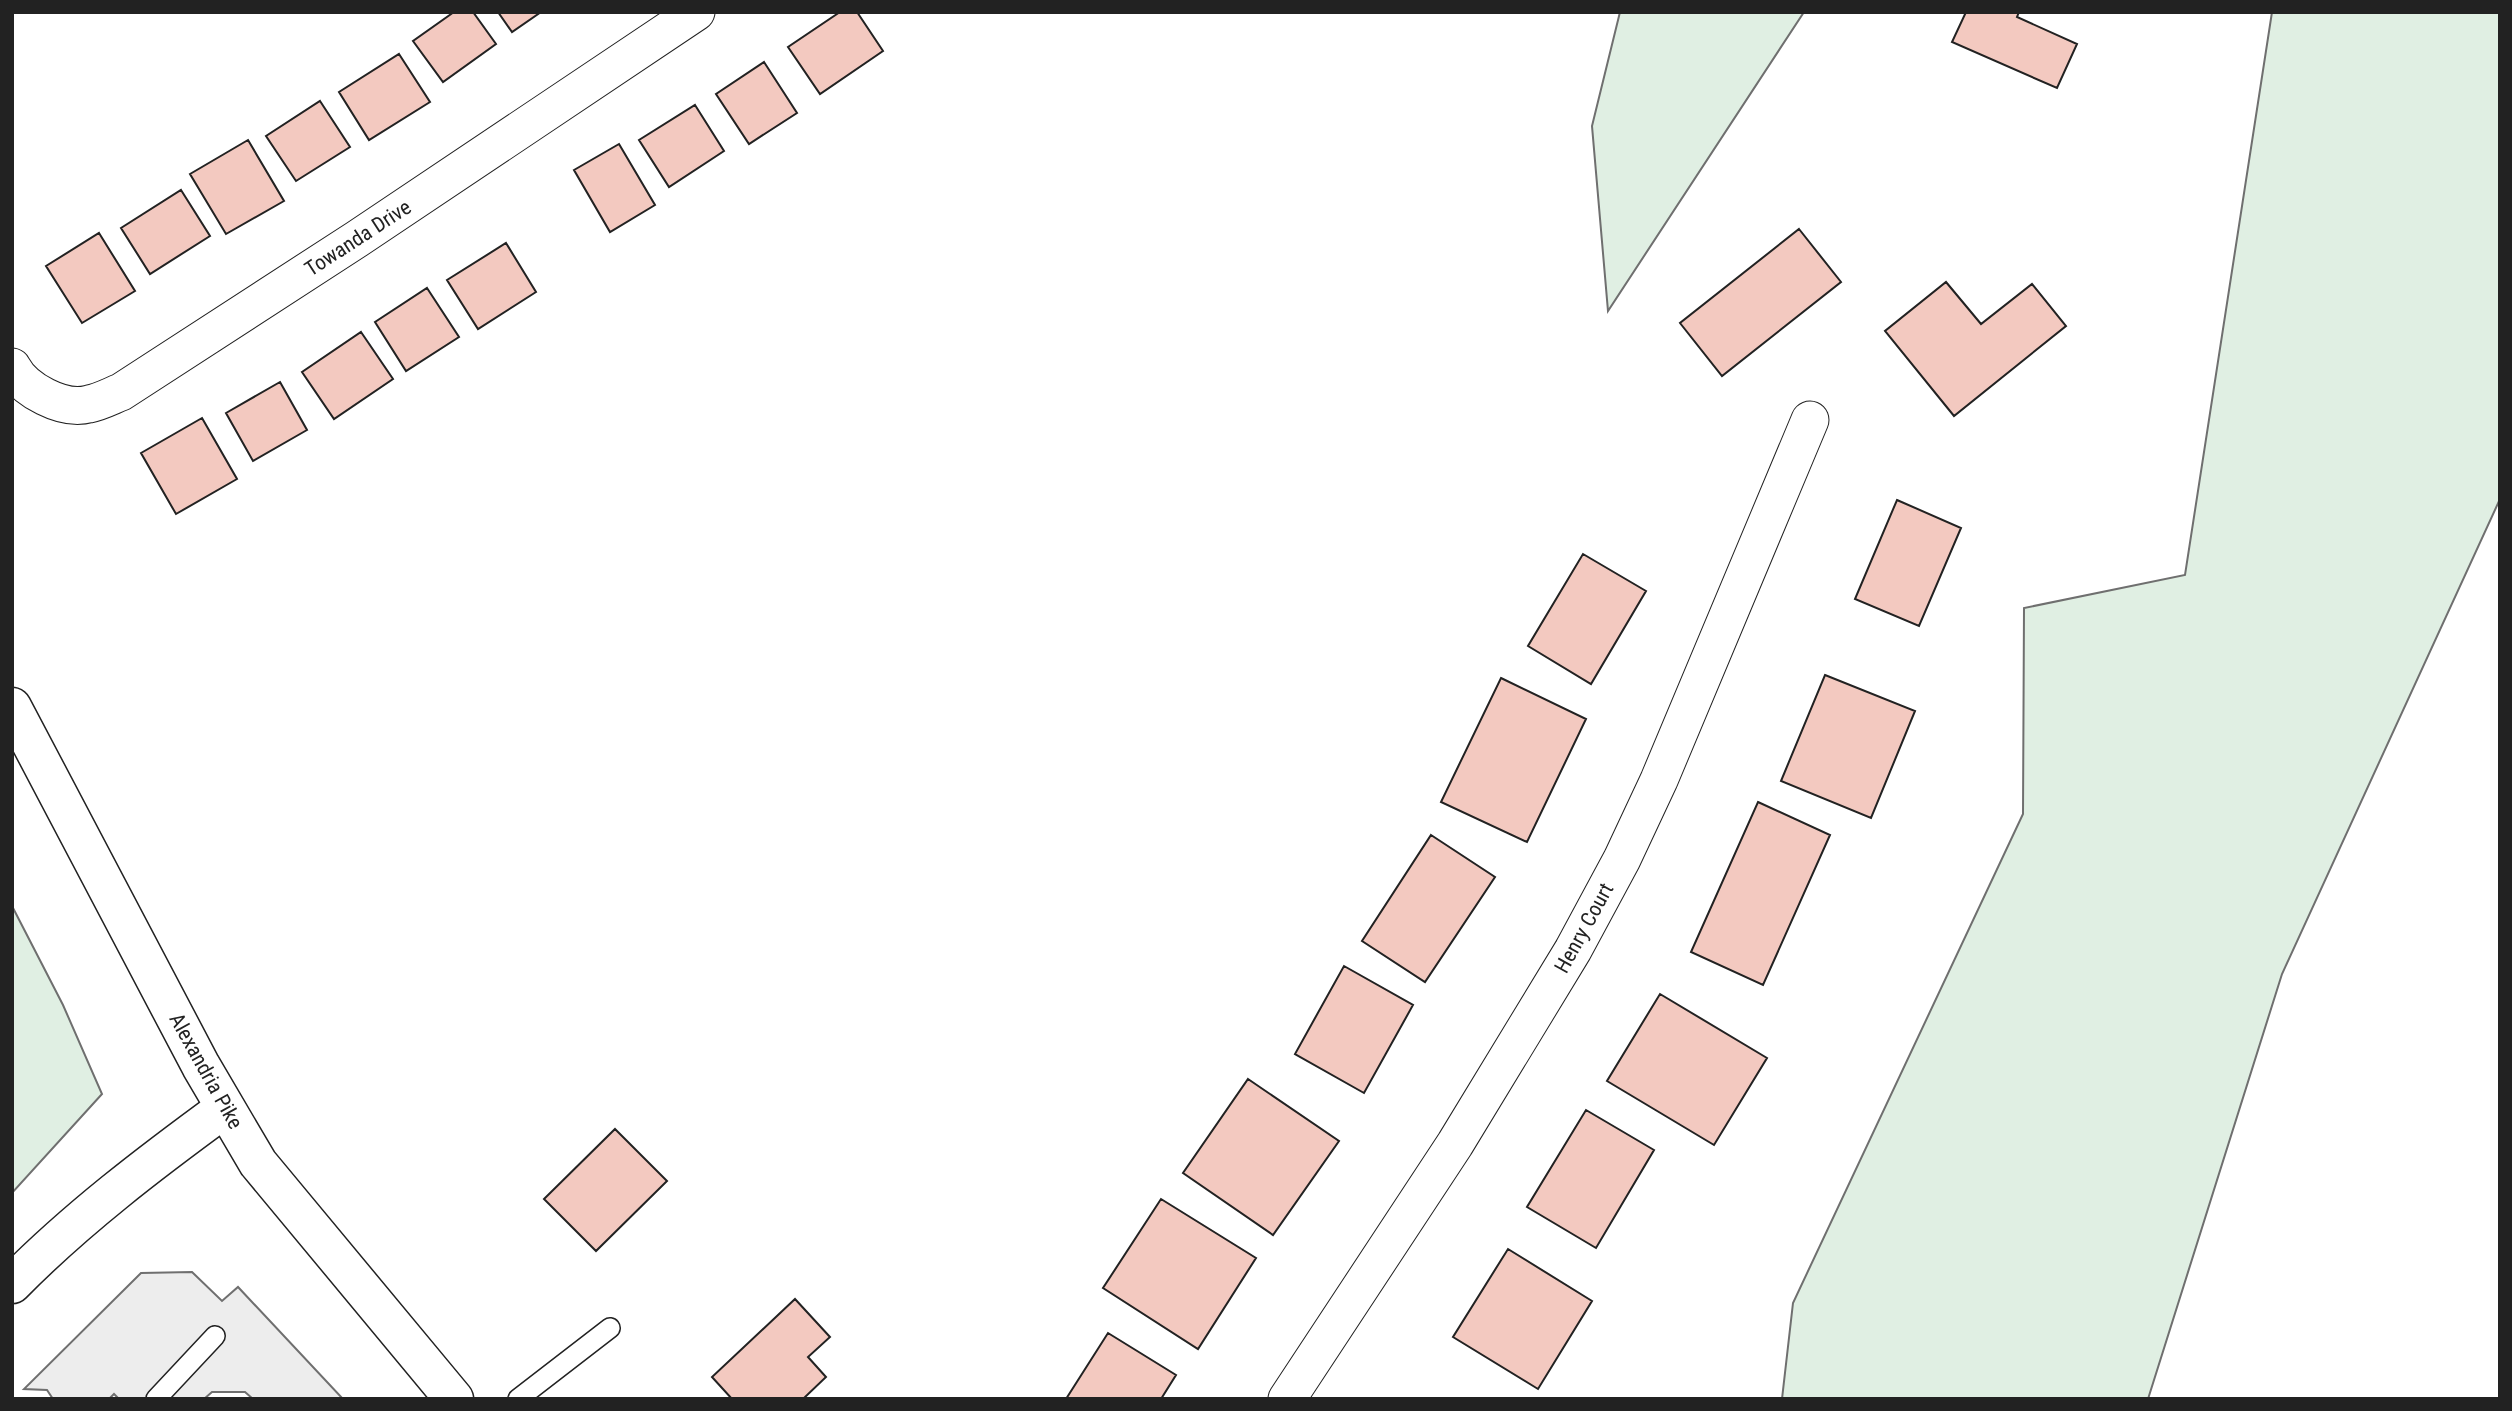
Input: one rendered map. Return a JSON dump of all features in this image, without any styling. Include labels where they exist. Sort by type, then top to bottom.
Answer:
[{"type":"main road","name":"Alexandria Pike","points":[[12,707],[225,1108],[258,1163],[454,1399]]},
{"type":"main road","points":[[12,1284],[42,1254],[156,1159],[225,1108]]},
{"type":"street","name":"Towanda Drive","points":[[12,367],[30,388],[72,406],[88,405],[121,392],[357,239],[696,12]]},
{"type":"street","name":"Henry Court","points":[[1287,1399],[1455,1144],[1553,985],[1597,905],[1659,780],[1810,420]]},
{"type":"lane","points":[[518,1399],[610,1328]]},
{"type":"lane","points":[[156,1399],[215,1336]]},
{"type":"green space","points":[[1620,12],[1804,12],[1608,311],[1592,126]]},
{"type":"green space","points":[[2272,12],[2500,12],[2500,499],[2282,974],[2148,1399],[1782,1399],[1793,1303],[2023,814],[2024,608],[2185,575]]},
{"type":"green space","points":[[12,906],[63,1005],[102,1094],[12,1193]]},
{"type":"shaded area","points":[[192,1272],[222,1301],[238,1287],[343,1399],[253,1399],[245,1392],[212,1392],[204,1399],[119,1399],[114,1394],[109,1399],[53,1399],[47,1390],[24,1389],[141,1273]]},
{"type":"building","points":[[454,12],[473,12],[496,44],[443,82],[413,41]]},
{"type":"building","points":[[498,12],[541,12],[512,32]]},
{"type":"building","points":[[840,12],[857,12],[883,51],[820,94],[788,47]]},
{"type":"building","points":[[1966,12],[2019,12],[2017,17],[2077,44],[2057,88],[1952,42]]},
{"type":"building","points":[[399,54],[430,102],[369,140],[339,92]]},
{"type":"building","points":[[764,62],[797,113],[749,144],[716,94]]},
{"type":"building","points":[[320,101],[350,147],[296,181],[266,136]]},
{"type":"building","points":[[695,105],[724,151],[669,187],[639,140]]},
{"type":"building","points":[[248,140],[284,201],[226,234],[190,174]]},
{"type":"building","points":[[619,144],[655,205],[610,232],[574,170]]},
{"type":"building","points":[[181,190],[210,236],[150,274],[121,228]]},
{"type":"building","points":[[1799,229],[1841,282],[1722,376],[1680,323]]},
{"type":"building","points":[[99,233],[135,291],[82,323],[46,266]]},
{"type":"building","points":[[506,243],[536,292],[478,329],[447,280]]},
{"type":"building","points":[[1946,282],[1981,324],[2032,284],[2066,326],[1954,416],[1885,331]]},
{"type":"building","points":[[427,288],[459,337],[406,371],[375,322]]},
{"type":"building","points":[[361,332],[393,379],[334,419],[302,372]]},
{"type":"building","points":[[280,382],[307,430],[253,461],[226,413]]},
{"type":"building","points":[[202,418],[237,479],[176,514],[141,453]]},
{"type":"building","points":[[1897,500],[1961,528],[1919,626],[1855,599]]},
{"type":"building","points":[[1583,554],[1646,591],[1591,684],[1528,646]]},
{"type":"building","points":[[1825,675],[1915,711],[1871,818],[1781,781]]},
{"type":"building","points":[[1501,678],[1586,719],[1527,842],[1441,802]]},
{"type":"building","points":[[1758,802],[1830,835],[1763,985],[1691,952]]},
{"type":"building","points":[[1431,835],[1495,877],[1425,982],[1362,941]]},
{"type":"building","points":[[1344,966],[1413,1005],[1364,1093],[1295,1054]]},
{"type":"building","points":[[1660,994],[1767,1058],[1714,1145],[1607,1081]]},
{"type":"building","points":[[1248,1079],[1339,1141],[1273,1235],[1183,1173]]},
{"type":"building","points":[[1586,1110],[1654,1150],[1596,1248],[1527,1207]]},
{"type":"building","points":[[615,1129],[667,1181],[596,1251],[544,1199]]},
{"type":"building","points":[[1161,1199],[1256,1258],[1198,1349],[1103,1288]]},
{"type":"building","points":[[1508,1249],[1592,1301],[1538,1389],[1453,1337]]},
{"type":"building","points":[[795,1299],[830,1337],[808,1357],[826,1377],[803,1399],[732,1399],[712,1377]]},
{"type":"building","points":[[1108,1333],[1176,1375],[1161,1399],[1066,1399]]}]
